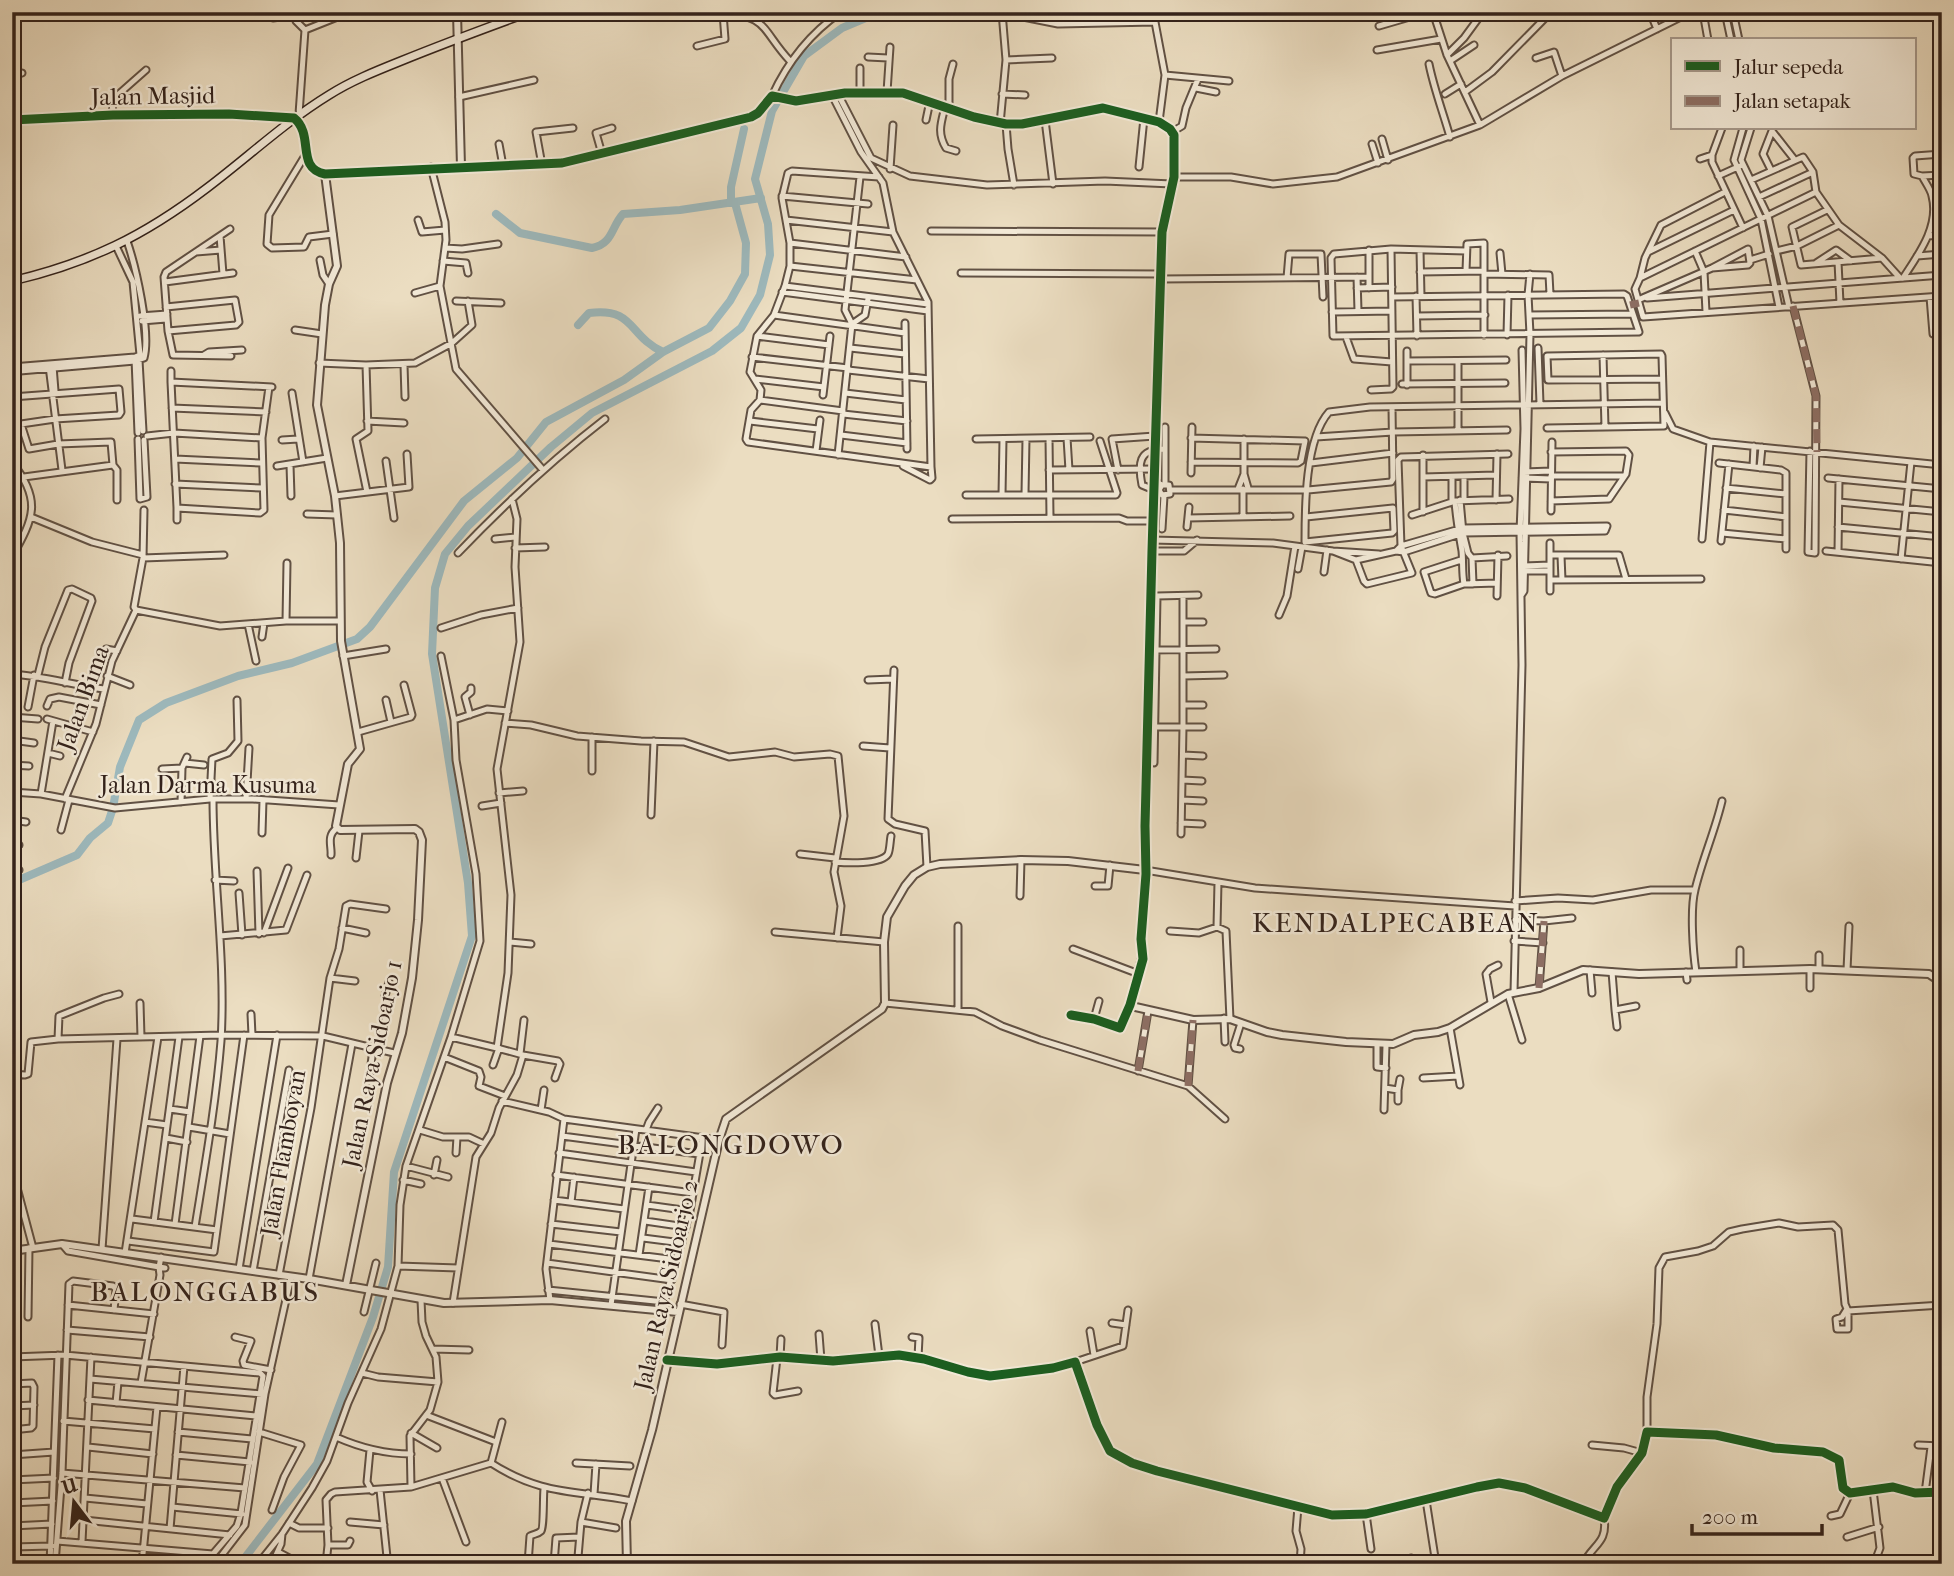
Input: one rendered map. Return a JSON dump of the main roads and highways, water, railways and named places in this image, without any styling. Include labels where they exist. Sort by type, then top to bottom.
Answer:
[{"type":"main road","points":[[12,281],[76,263],[127,241],[208,188],[296,116],[349,83],[530,12]]},
{"type":"waterway","points":[[240,1564],[317,1464],[373,1317],[388,1267],[394,1172],[472,936],[468,883],[432,654],[435,588],[445,554],[468,526],[551,447],[592,413],[712,351],[741,328],[760,295],[770,255],[768,224],[755,179],[772,111],[804,56],[842,28],[880,12]]},
{"type":"waterway","points":[[731,203],[731,187],[744,129]]},
{"type":"waterway","points":[[496,214],[520,233],[592,248],[608,239],[623,214],[680,210],[761,198]]},
{"type":"waterway","points":[[12,883],[77,855],[90,838],[108,823],[120,767],[139,720],[166,703],[238,676],[292,663],[357,639],[370,627],[464,501],[517,458],[546,422],[624,380],[663,352],[709,328],[730,301],[745,274],[746,243],[735,203]]},
{"type":"waterway","points":[[578,325],[589,313],[615,314],[663,352]]},
{"type":"district","name":"KENDALPECABEAN","points":[[1396,922]]},
{"type":"district","name":"BALONGDOWO","points":[[731,1144]]},
{"type":"district","name":"BALONGGABUS","points":[[205,1291]]}]
